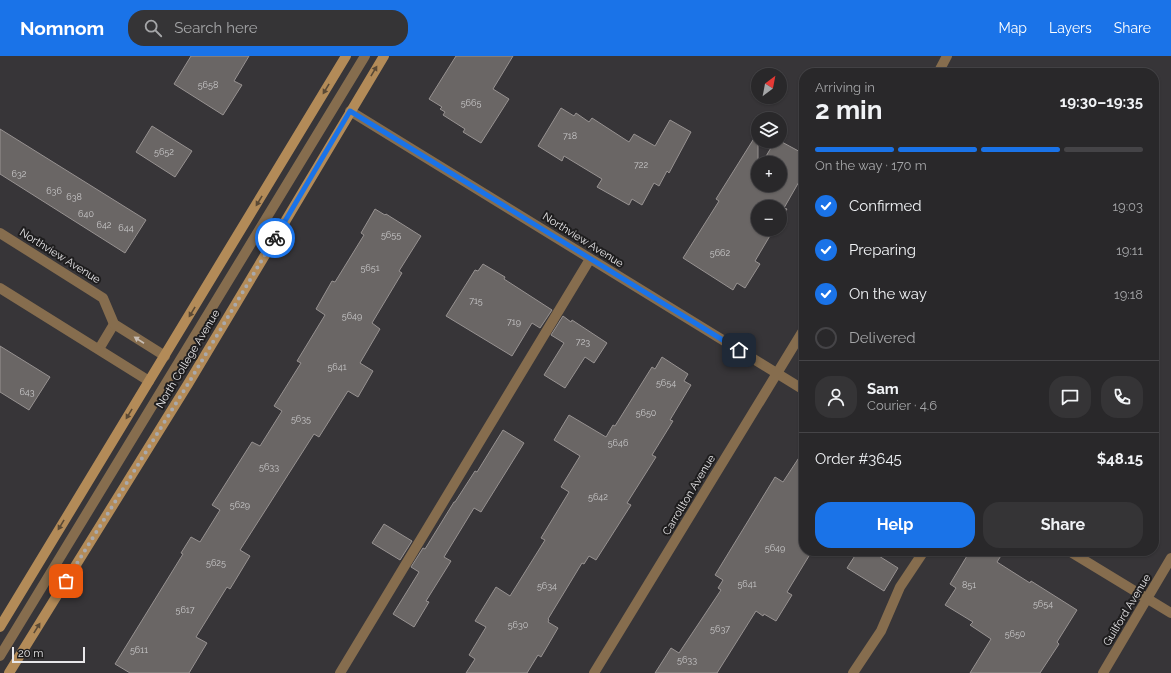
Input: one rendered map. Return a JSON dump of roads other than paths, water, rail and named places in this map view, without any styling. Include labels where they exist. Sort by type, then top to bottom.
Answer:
[{"type":"main road","name":"North College Avenue","points":[[0,627],[346,56]]},
{"type":"main road","name":"North College Avenue","points":[[9,673],[188,384],[384,56]]},
{"type":"street","name":"North College Avenue","points":[[0,656],[365,56]]},
{"type":"street","points":[[941,68],[947,56]]},
{"type":"street","name":"Northview Avenue","points":[[350,111],[799,387]]},
{"type":"street","name":"Northview Avenue","points":[[0,233],[103,298],[114,324]]},
{"type":"street","points":[[340,673],[590,259]]},
{"type":"street","points":[[0,288],[149,381]]},
{"type":"street","points":[[99,349],[114,324],[165,356]]},
{"type":"street","name":"Carrollton Avenue","points":[[594,673],[799,337]]},
{"type":"street","points":[[853,673],[881,631],[900,587],[921,556]]},
{"type":"street","points":[[1077,556],[1171,613]]},
{"type":"street","name":"Guilford Avenue","points":[[1103,673],[1171,558]]}]
